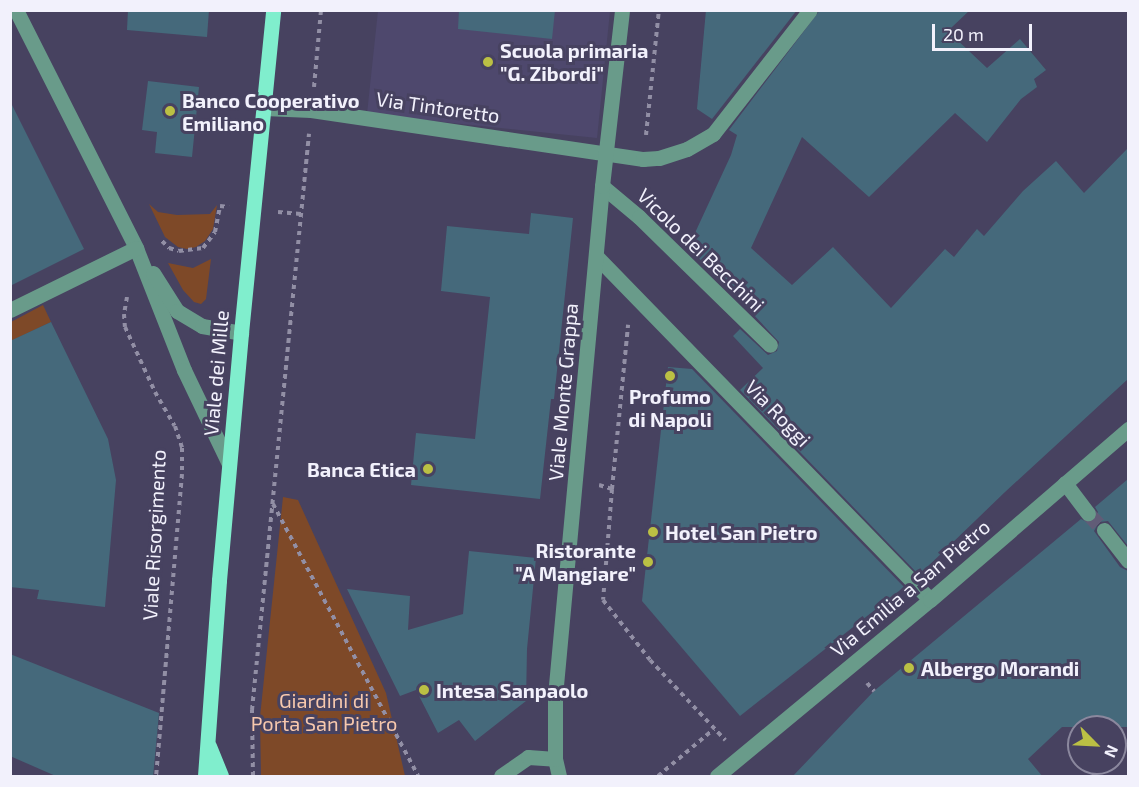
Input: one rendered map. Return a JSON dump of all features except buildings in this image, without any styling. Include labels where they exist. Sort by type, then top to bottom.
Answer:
[{"type":"main road","name":"Viale dei Mille","points":[[205,777],[229,464],[273,10]]},
{"type":"main road","name":"Viale dei Mille","points":[[207,739],[221,777]]},
{"type":"street","points":[[16,10],[136,248],[184,370],[229,464]]},
{"type":"street","name":"Viale Monte Grappa","points":[[560,777],[555,759],[555,696],[602,186],[622,10]]},
{"type":"street","name":"Via Tintoretto","points":[[264,108],[311,110],[606,154],[643,159],[659,158],[687,149],[713,134],[810,10]]},
{"type":"street","name":"Vicolo dei Becchini","points":[[602,186],[639,217],[770,345]]},
{"type":"street","points":[[10,310],[136,248]]},
{"type":"street","points":[[136,248],[177,311],[202,326],[241,333]]},
{"type":"street","name":"Via Roggi","points":[[596,256],[930,600]]},
{"type":"street","name":"Via Emilia a San Pietro","points":[[717,777],[930,600],[1128,429]]},
{"type":"street","points":[[1065,483],[1088,513]]},
{"type":"street","points":[[1104,530],[1128,561]]},
{"type":"street","points":[[501,777],[528,757],[555,759]]},
{"type":"path","points":[[253,777],[252,710],[321,10]]},
{"type":"path","points":[[160,238],[169,248],[179,251],[203,248],[215,232],[220,206]]},
{"type":"path","name":"Viale Risorgimento","points":[[117,259],[128,286],[124,314],[126,327],[155,392],[175,426],[182,448],[182,474],[156,777]]},
{"type":"path","points":[[576,476],[612,489],[603,600],[650,660],[714,729],[658,777]]},
{"type":"path","points":[[273,504],[418,777]]},
{"type":"shaded area","name":"Scuola primaria \"G. Zibordi\"","points":[[378,11],[610,11],[597,138],[367,114]]},
{"type":"green space","points":[[149,204],[158,212],[177,215],[210,214],[217,205],[213,229],[205,241],[196,247],[187,249],[178,247],[165,237]]},
{"type":"green space","points":[[211,259],[206,299],[201,304],[194,302],[183,290],[168,263],[193,268]]},
{"type":"green space","points":[[43,305],[51,322],[11,341],[11,322]]},
{"type":"green space","name":"Giardini di Porta San Pietro","points":[[283,497],[298,500],[386,693],[405,776],[261,776],[260,717]]},
{"type":"tunnel","points":[[1088,513],[1104,530]]},
{"type":"place","name":"Scuola primaria \"G. Zibordi\"","points":[[488,62]]},
{"type":"place","name":"Banco Cooperativo Emiliano","points":[[170,111]]},
{"type":"place","name":"Profumo di Napoli","points":[[670,376]]},
{"type":"place","name":"Banca Etica","points":[[428,469]]},
{"type":"place","name":"Hotel San Pietro","points":[[653,532]]},
{"type":"place","name":"Ristorante \"A Mangiare\"","points":[[648,562]]},
{"type":"place","name":"Albergo Morandi","points":[[909,668]]},
{"type":"place","name":"Intesa Sanpaolo","points":[[424,690]]}]
